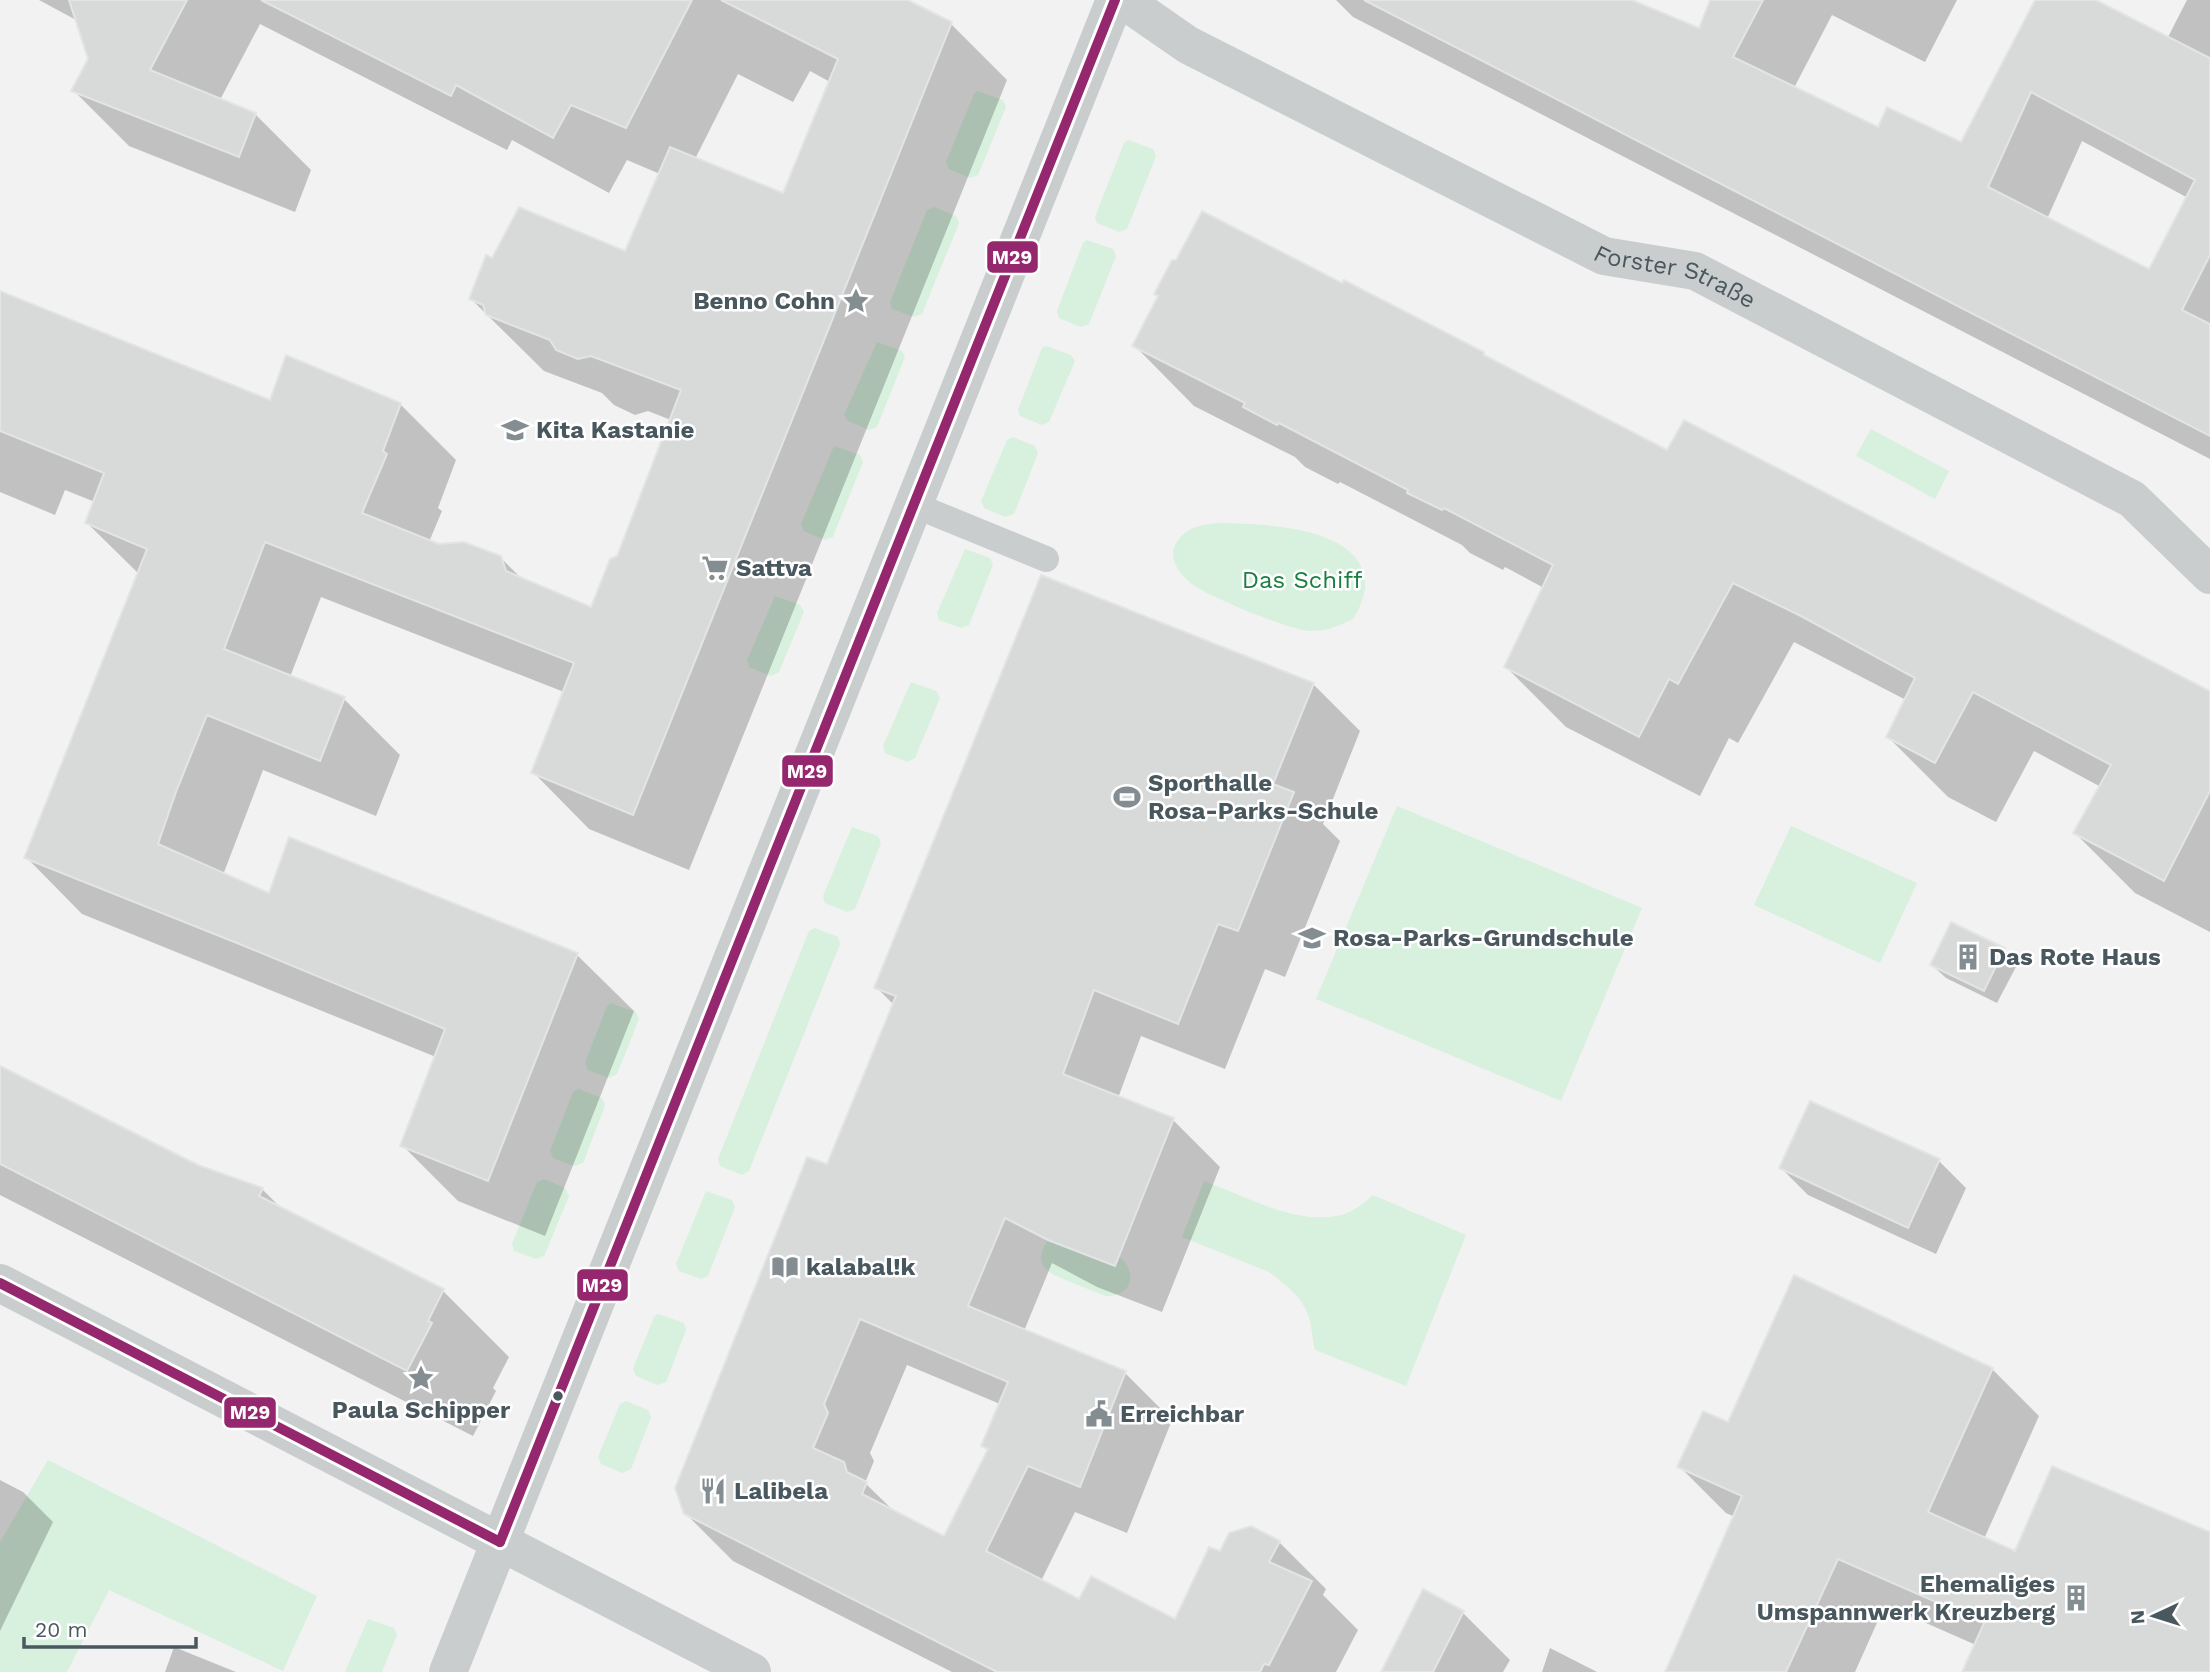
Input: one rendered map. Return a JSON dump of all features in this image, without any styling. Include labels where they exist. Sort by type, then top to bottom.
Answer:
[{"type":"street","points":[[448,1672],[1115,0]]},
{"type":"street","name":"Forster Straße","points":[[1124,0],[1188,45],[1604,256],[1695,271],[2132,499],[2210,575]]},
{"type":"street","points":[[0,1283],[752,1672]]},
{"type":"lane","points":[[914,505],[1046,558]]},
{"type":"green space","points":[[977,91],[1003,100],[1006,107],[978,175],[970,178],[949,169],[946,162]]},
{"type":"green space","points":[[1128,140],[1153,149],[1156,156],[1127,229],[1119,232],[1097,223],[1095,217],[1124,143]]},
{"type":"green space","points":[[934,207],[956,216],[959,223],[922,314],[914,317],[892,309],[890,302],[927,210]]},
{"type":"green space","points":[[1087,240],[1113,249],[1116,256],[1089,324],[1081,327],[1059,318],[1057,311],[1083,243]]},
{"type":"green space","points":[[877,342],[902,351],[905,357],[877,427],[869,430],[848,421],[844,415]]},
{"type":"green space","points":[[1046,346],[1071,355],[1075,361],[1049,422],[1042,425],[1020,416],[1018,410],[1042,348]]},
{"type":"green space","points":[[1871,429],[1949,471],[1935,499],[1856,456]]},
{"type":"green space","points":[[1013,437],[1035,446],[1038,453],[1014,514],[1005,517],[984,508],[981,501],[1007,440]]},
{"type":"green space","points":[[834,446],[860,455],[863,462],[833,537],[825,540],[804,531],[801,524]]},
{"type":"green space","name":"Das Schiff","points":[[1218,523],[1284,527],[1309,532],[1350,551],[1362,567],[1365,588],[1354,618],[1326,629],[1298,629],[1231,604],[1192,584],[1179,571],[1174,560],[1176,543],[1184,533],[1194,528]]},
{"type":"green space","points":[[965,549],[990,558],[993,565],[969,625],[961,628],[939,620],[937,613]]},
{"type":"green space","points":[[775,596],[800,605],[804,612],[779,672],[771,676],[749,667],[747,660]]},
{"type":"green space","points":[[911,682],[936,691],[940,698],[915,758],[907,762],[885,753],[883,746]]},
{"type":"green space","points":[[1397,806],[1642,908],[1561,1101],[1316,999]]},
{"type":"green space","points":[[1791,826],[1917,883],[1880,963],[1754,905]]},
{"type":"green space","points":[[852,827],[878,836],[881,843],[855,909],[847,912],[825,903],[823,896]]},
{"type":"green space","points":[[815,928],[838,937],[840,944],[749,1171],[742,1175],[720,1166],[718,1159],[809,931]]},
{"type":"green space","points":[[611,1003],[636,1012],[639,1019],[617,1074],[609,1078],[588,1070],[585,1063],[607,1006]]},
{"type":"green space","points":[[579,1089],[602,1098],[605,1106],[583,1163],[574,1166],[553,1158],[550,1151],[573,1092]]},
{"type":"green space","points":[[544,1179],[565,1188],[569,1196],[544,1256],[536,1259],[514,1251],[512,1244],[537,1182]]},
{"type":"green space","points":[[1204,1181],[1269,1207],[1303,1216],[1336,1216],[1347,1213],[1373,1195],[1466,1235],[1406,1386],[1315,1350],[1307,1312],[1296,1295],[1285,1285],[1269,1272],[1182,1237]]},
{"type":"green space","points":[[706,1191],[732,1200],[735,1207],[708,1276],[701,1279],[679,1271],[676,1264]]},
{"type":"green space","points":[[1048,1240],[1115,1266],[1119,1256],[1129,1269],[1130,1282],[1127,1288],[1115,1295],[1106,1296],[1048,1271],[1041,1262],[1041,1256]]},
{"type":"green space","points":[[658,1314],[684,1323],[686,1330],[666,1382],[657,1385],[636,1376],[633,1369],[654,1317]]},
{"type":"green space","points":[[626,1401],[648,1410],[651,1417],[631,1469],[622,1473],[601,1464],[598,1457],[620,1404]]},
{"type":"green space","points":[[48,1460],[317,1596],[283,1671],[109,1590],[67,1672],[0,1672],[0,1542]]},
{"type":"green space","points":[[368,1619],[394,1628],[397,1635],[382,1672],[345,1672]]},
{"type":"building","points":[[69,0],[187,0],[150,70],[256,113],[239,157],[71,91],[88,59]]},
{"type":"building","points":[[261,0],[692,0],[626,128],[571,105],[553,138],[456,85],[451,96]]},
{"type":"building","points":[[721,0],[908,0],[952,22],[633,815],[531,773],[574,663],[265,542],[224,649],[345,697],[320,761],[207,715],[158,844],[269,893],[289,837],[578,953],[488,1181],[400,1146],[445,1029],[24,858],[147,549],[85,523],[104,473],[0,431],[0,291],[270,400],[286,355],[401,403],[383,451],[387,454],[362,513],[439,544],[464,542],[501,556],[506,571],[591,607],[610,559],[617,556],[681,390],[591,356],[578,359],[556,350],[550,340],[486,315],[483,305],[469,299],[486,255],[492,258],[519,207],[625,251],[670,147],[783,193],[838,59]]},
{"type":"building","points":[[1364,0],[1632,0],[1699,28],[1710,0],[1763,0],[1733,57],[1878,127],[1887,107],[1961,142],[2035,0],[2096,0],[2210,58],[2210,255],[2182,310],[2210,324],[2210,436]],"holes":[[[2031,92],[2195,180],[2149,269],[1988,187]]]},
{"type":"building","points":[[1202,211],[1342,283],[1344,280],[1667,450],[1684,420],[2210,691],[2210,791],[2164,881],[2073,833],[2111,765],[1973,692],[1935,763],[1886,737],[1915,678],[1801,616],[1733,583],[1678,684],[1669,679],[1639,737],[1504,667],[1553,565],[1444,508],[1442,510],[1407,493],[1408,490],[1279,423],[1277,425],[1243,407],[1245,403],[1132,346],[1158,296],[1154,294]]},
{"type":"building","points":[[1041,575],[1314,683],[1273,784],[1294,792],[1238,931],[1218,924],[1178,1024],[1094,990],[1063,1074],[1174,1118],[1115,1266],[1048,1240],[1005,1218],[968,1306],[1126,1371],[1080,1487],[1028,1466],[986,1551],[1079,1599],[1091,1576],[1175,1619],[1209,1547],[1220,1551],[1229,1533],[1251,1526],[1280,1541],[1269,1562],[1312,1581],[1269,1665],[1264,1664],[1260,1672],[997,1672],[684,1514],[675,1488],[807,1157],[827,1164],[896,996],[874,988]],"holes":[[[860,1319],[1008,1382],[981,1446],[988,1449],[944,1536],[862,1494],[867,1482],[847,1472],[844,1462],[813,1448],[828,1413],[824,1404]]]},
{"type":"building","name":"Das Rote Haus","points":[[1951,922],[2005,948],[1984,991],[1930,965]]},
{"type":"building","points":[[0,1066],[198,1165],[263,1188],[259,1196],[444,1289],[428,1321],[432,1323],[407,1371],[0,1164]]},
{"type":"building","points":[[1810,1101],[1940,1159],[1908,1228],[1779,1168]]},
{"type":"building","points":[[1794,1275],[1993,1368],[1928,1512],[2015,1551],[2052,1466],[2210,1532],[2210,1672],[1962,1672],[1984,1623],[1838,1559],[1786,1672],[1665,1672],[1742,1496],[1677,1467],[1703,1411],[1728,1422]]},
{"type":"building","points":[[1423,1589],[1464,1611],[1433,1672],[1381,1672]]},
{"type":"transit line","name":"M29","points":[[500,1542],[1115,0]]},
{"type":"transit line","name":"M29","points":[[0,1283],[500,1542]]},
{"type":"place","name":"Benno Cohn","points":[[856,301]]},
{"type":"place","name":"Kita Kastanie","points":[[515,430]]},
{"type":"place","name":"Sattva","points":[[715,568]]},
{"type":"place","name":"Sporthalle Rosa-Parks-Schule","points":[[1127,797]]},
{"type":"place","name":"Rosa-Parks-Grundschule","points":[[1312,938]]},
{"type":"place","name":"Das Rote Haus","points":[[1968,957]]},
{"type":"place","name":"kalabal!k","points":[[785,1267]]},
{"type":"place","name":"Paula Schipper","points":[[421,1378]]},
{"type":"place","name":"Erreichbar","points":[[1099,1414]]},
{"type":"place","name":"Lalibela","points":[[713,1491]]},
{"type":"place","name":"Ehemaliges Umspannwerk Kreuzberg","points":[[2076,1598]]}]
